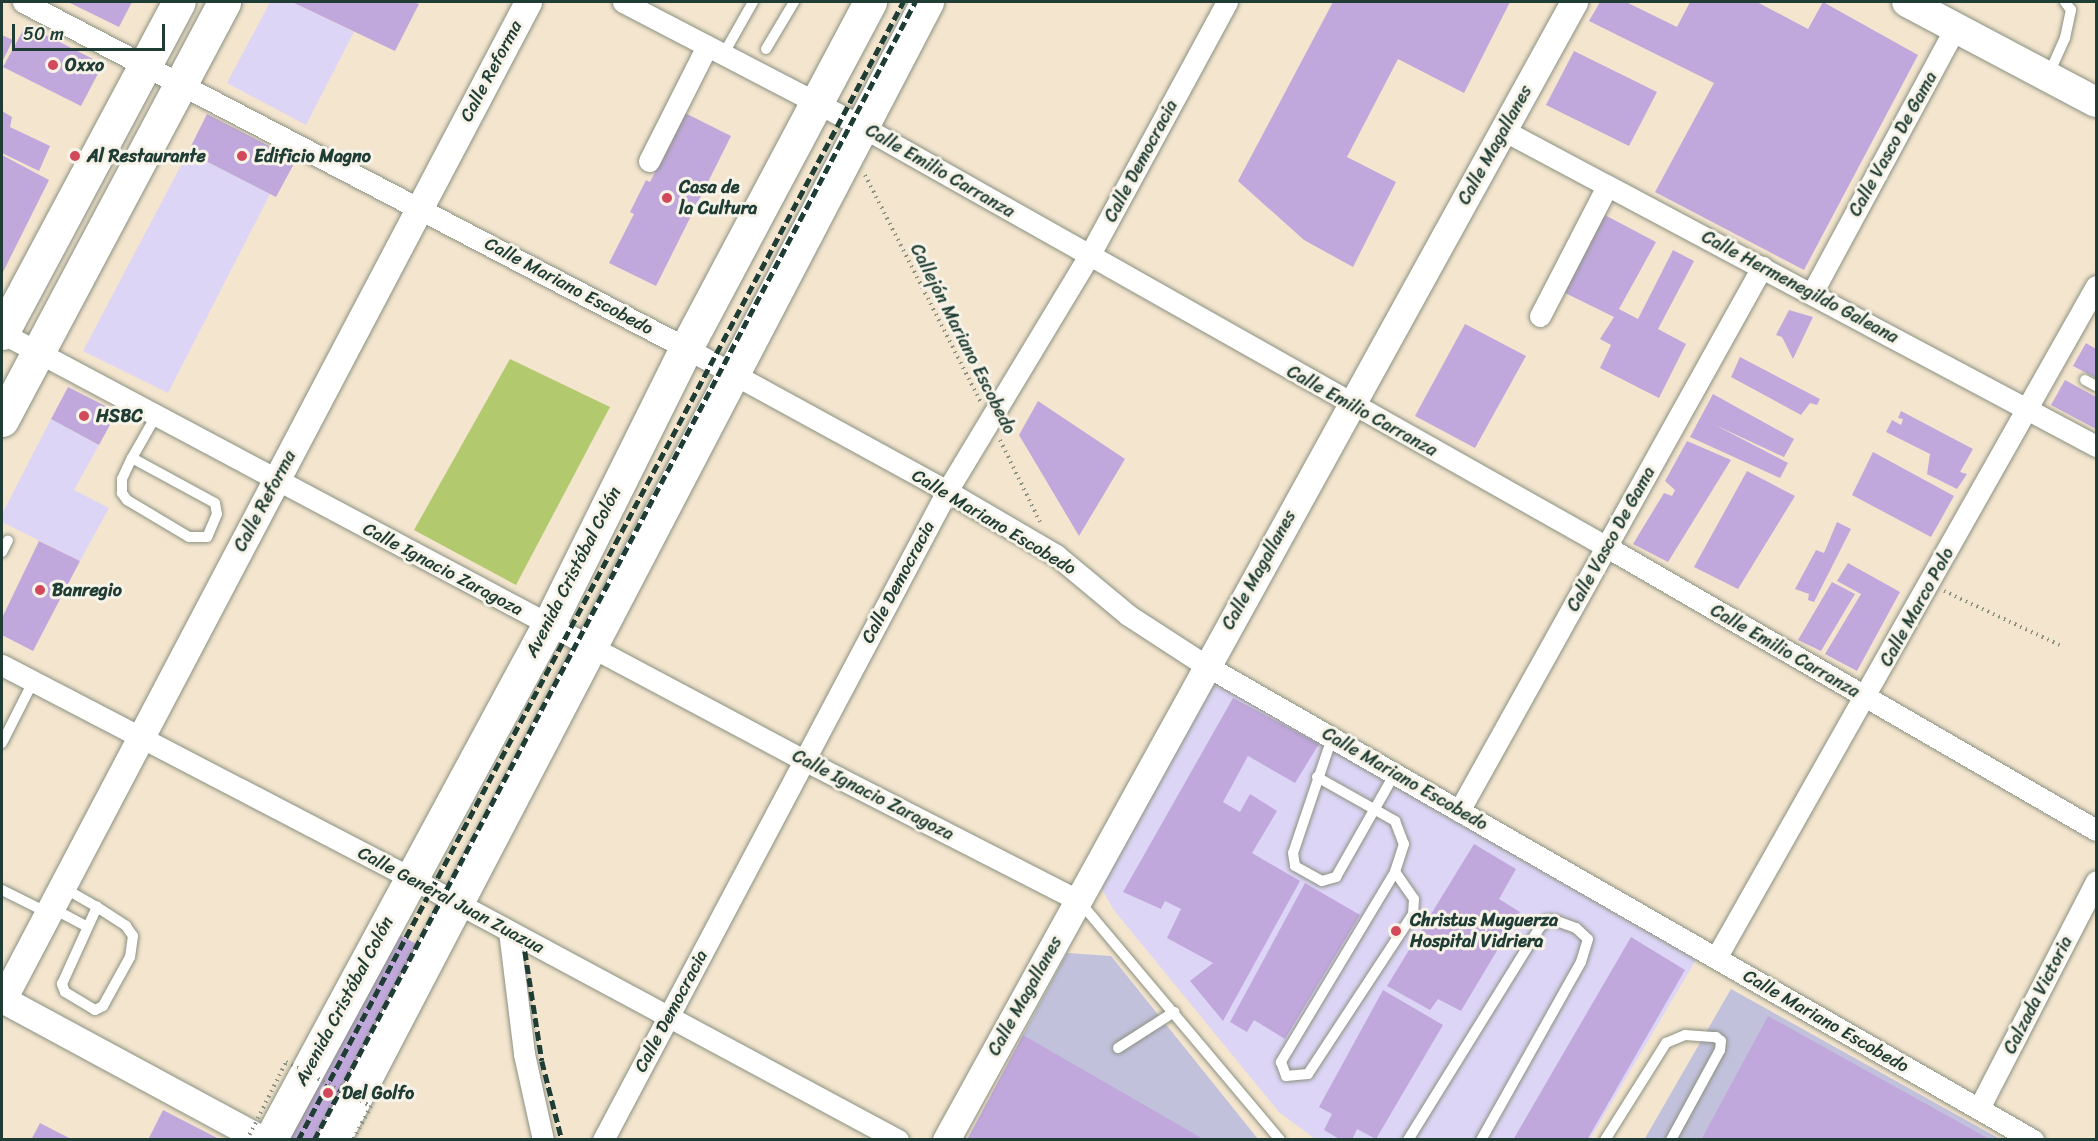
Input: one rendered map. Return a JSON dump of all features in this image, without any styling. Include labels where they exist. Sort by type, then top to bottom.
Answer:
[{"type":"main road","points":[[2,333],[179,2]]},
{"type":"main road","points":[[2,420],[224,2]]},
{"type":"main road","name":"Avenida Cristóbal Colón","points":[[270,1140],[549,624],[686,348],[870,2]]},
{"type":"main road","points":[[333,1140],[588,645],[927,2]]},
{"type":"main road","points":[[1907,2],[2097,102]]},
{"type":"street","name":"Calle Mariano Escobedo","points":[[23,2],[686,348],[947,491],[1056,555],[1128,615],[1205,665],[2033,1140]]},
{"type":"street","name":"Calle Reforma","points":[[2,999],[528,2]]},
{"type":"street","name":"Calle Emilio Carranza","points":[[623,2],[861,126],[1352,406],[1607,547],[2097,830]]},
{"type":"street","name":"Calle Democracia","points":[[603,1140],[802,759],[947,491],[1089,256],[1227,2]]},
{"type":"street","name":"Calle Magallanes","points":[[946,1140],[1205,665],[1352,406],[1574,2]]},
{"type":"street","name":"Calle Vasco De Gama","points":[[1812,293],[1956,27]]},
{"type":"street","points":[[649,161],[715,50]]},
{"type":"street","name":"Calle Hermenegildo Galeana","points":[[1503,130],[2097,446]]},
{"type":"street","points":[[1540,316],[1607,186]]},
{"type":"street","name":"Calle Vasco De Gama","points":[[1460,811],[1762,267]]},
{"type":"street","name":"Calle Marco Polo","points":[[1716,958],[1866,698],[2097,286]]},
{"type":"street","name":"Calle Ignacio Zaragoza","points":[[2,333],[802,759],[1078,900]]},
{"type":"street","name":"Calle General Juan Zuazua","points":[[2,665],[139,739],[411,878],[898,1140]]},
{"type":"street","name":"Calzada Victoria","points":[[1978,1108],[2097,881]]},
{"type":"street","points":[[509,931],[524,1054],[543,1140]]},
{"type":"street","points":[[2,999],[263,1140]]},
{"type":"lane","points":[[715,50],[753,2]]},
{"type":"lane","points":[[766,49],[794,2]]},
{"type":"lane","points":[[2048,76],[2065,38],[2071,10],[2065,2]]},
{"type":"lane","points":[[2085,380],[2097,386]]},
{"type":"lane","points":[[132,458],[215,503],[217,514],[207,537],[189,537],[127,500],[122,479],[132,458],[156,416]]},
{"type":"lane","points":[[2,552],[8,540]]},
{"type":"lane","points":[[2,743],[33,682]]},
{"type":"lane","points":[[1332,738],[1293,853],[1294,866],[1322,881],[1332,880],[1377,810],[1395,773]]},
{"type":"lane","points":[[1317,777],[1395,821],[1404,837],[1395,872],[1281,1062],[1286,1076],[1308,1074],[1413,914],[1414,899],[1395,872]]},
{"type":"lane","points":[[2,890],[54,903],[97,907],[126,926],[133,936],[133,947],[103,1006],[94,1010],[65,992],[62,984],[86,926],[97,907]]},
{"type":"lane","points":[[1078,900],[1280,1140]]},
{"type":"lane","points":[[54,903],[86,926]]},
{"type":"lane","points":[[1408,1140],[1540,927],[1547,920],[1554,920],[1576,928],[1588,939],[1581,962],[1481,1140]]},
{"type":"lane","points":[[1118,1048],[1174,1012]]},
{"type":"lane","points":[[1605,1140],[1666,1043],[1685,1035],[1716,1037],[1721,1041],[1720,1050],[1671,1140]]},
{"type":"path","name":"Callejón Mariano Escobedo","points":[[864,170],[1056,555]]},
{"type":"path","points":[[1930,584],[2062,646]]},
{"type":"path","points":[[247,1140],[286,1062],[371,1106],[353,1140]]},
{"type":"shaded area","points":[[270,2],[292,2],[354,32],[306,125],[227,83]]},
{"type":"shaded area","points":[[188,152],[270,194],[168,393],[83,351]]},
{"type":"shaded area","points":[[51,419],[99,445],[74,490],[109,508],[80,561],[2,522],[2,514]]},
{"type":"shaded area","name":"Christus Muguerza Hospital Vidriera","points":[[1213,681],[1700,953],[1590,1139],[1315,1139],[1279,1112],[1113,909],[1101,887],[1106,869]]},
{"type":"shaded area","points":[[1067,953],[1111,956],[1258,1139],[967,1140]]},
{"type":"shaded area","points":[[1731,989],[2000,1139],[1644,1140]]},
{"type":"green space","points":[[510,359],[610,407],[516,585],[414,530]]},
{"type":"building","points":[[68,2],[132,2],[119,27]]},
{"type":"building","points":[[292,2],[413,2],[419,4],[395,51]]},
{"type":"building","points":[[1333,2],[1510,2],[1464,93],[1398,59],[1347,157],[1396,182],[1353,267],[1304,240],[1238,181]]},
{"type":"building","points":[[1600,2],[1626,2],[1677,27],[1690,2],[1757,2],[1808,29],[1823,2],[1918,55],[1804,270],[1655,192],[1714,83],[1589,21]]},
{"type":"building","name":"Oxxo","points":[[26,25],[103,64],[81,106],[3,67]]},
{"type":"building","points":[[2,35],[13,40],[2,62]]},
{"type":"building","points":[[1574,51],[1657,92],[1629,146],[1546,105]]},
{"type":"building","points":[[2,111],[12,117],[10,127],[50,146],[39,171],[2,153]]},
{"type":"building","points":[[685,113],[731,136],[656,286],[609,263],[634,214],[630,212],[646,180],[650,182]]},
{"type":"building","name":"Edificio Magno","points":[[207,114],[296,160],[276,197],[188,152]]},
{"type":"building","points":[[2,155],[49,180],[2,274]]},
{"type":"building","points":[[1601,213],[1656,242],[1619,309],[1638,319],[1673,250],[1694,261],[1658,329],[1686,344],[1659,398],[1600,368],[1611,345],[1600,339],[1614,317],[1561,291]]},
{"type":"building","points":[[1789,310],[1813,317],[1793,359],[1782,337],[1776,335]]},
{"type":"building","points":[[1465,324],[1526,356],[1475,448],[1415,416]]},
{"type":"building","points":[[2086,343],[2096,349],[2096,378],[2073,366]]},
{"type":"building","points":[[1740,357],[1820,399],[1817,405],[1810,403],[1801,415],[1731,377]]},
{"type":"building","points":[[2065,380],[2096,397],[2096,429],[2051,405]]},
{"type":"building","name":"HSBC","points":[[68,387],[117,412],[99,445],[51,419]]},
{"type":"building","points":[[1713,394],[1794,439],[1784,457],[1715,425],[1788,463],[1780,478],[1690,437]]},
{"type":"building","points":[[1038,401],[1125,459],[1079,536],[1019,435]]},
{"type":"building","points":[[1901,411],[1973,449],[1960,472],[1967,474],[1957,489],[1927,474],[1930,454],[1886,432],[1892,420],[1901,425],[1903,419],[1898,418]]},
{"type":"building","points":[[1687,441],[1731,460],[1668,562],[1633,544],[1664,493],[1672,496],[1675,490],[1665,481]]},
{"type":"building","points":[[1873,452],[1954,496],[1931,537],[1852,495]]},
{"type":"building","points":[[1747,471],[1795,496],[1738,589],[1694,567]]},
{"type":"building","points":[[1837,522],[1851,529],[1814,602],[1808,600],[1809,594],[1795,589],[1816,550],[1824,553]]},
{"type":"building","name":"Banregio","points":[[39,541],[80,561],[33,651],[2,635],[2,618]]},
{"type":"building","points":[[1848,563],[1900,592],[1857,671],[1825,654],[1861,594],[1837,581]]},
{"type":"building","points":[[1832,582],[1855,594],[1821,651],[1798,640]]},
{"type":"building","points":[[1233,698],[1319,744],[1295,783],[1248,756],[1223,802],[1240,812],[1250,794],[1277,811],[1252,853],[1300,881],[1223,1021],[1190,981],[1213,963],[1167,938],[1181,909],[1165,901],[1161,909],[1123,892]]},
{"type":"building","points":[[1474,844],[1516,869],[1499,899],[1520,912],[1461,1011],[1438,999],[1430,1010],[1387,986]]},
{"type":"building","points":[[1305,883],[1360,915],[1285,1039],[1254,1020],[1247,1032],[1230,1022]]},
{"type":"building","points":[[392,931],[428,950],[327,1140],[282,1140]]},
{"type":"building","points":[[1631,937],[1685,970],[1587,1140],[1513,1140]]},
{"type":"building","points":[[1383,990],[1443,1025],[1376,1139],[1357,1129],[1352,1140],[1341,1140],[1324,1130],[1332,1114],[1319,1107]]},
{"type":"building","points":[[1768,1016],[1991,1140],[1701,1140]]},
{"type":"building","points":[[1023,1035],[1205,1140],[967,1140]]},
{"type":"building","points":[[163,1110],[221,1140],[148,1140]]},
{"type":"building","points":[[40,1123],[73,1140],[31,1140]]},
{"type":"railway","points":[[298,1140],[903,2]]},
{"type":"railway","points":[[314,1140],[915,2]]},
{"type":"railway","points":[[523,938],[542,1061],[562,1140]]},
{"type":"place","name":"Oxxo","points":[[53,65]]},
{"type":"place","name":"Al Restaurante","points":[[75,156]]},
{"type":"place","name":"Edificio Magno","points":[[242,156]]},
{"type":"place","name":"Casa de la Cultura","points":[[667,198]]},
{"type":"place","name":"HSBC","points":[[84,416]]},
{"type":"place","name":"Banregio","points":[[40,590]]},
{"type":"place","name":"Christus Muguerza Hospital Vidriera","points":[[1396,931]]},
{"type":"place","name":"Del Golfo","points":[[328,1093]]}]
